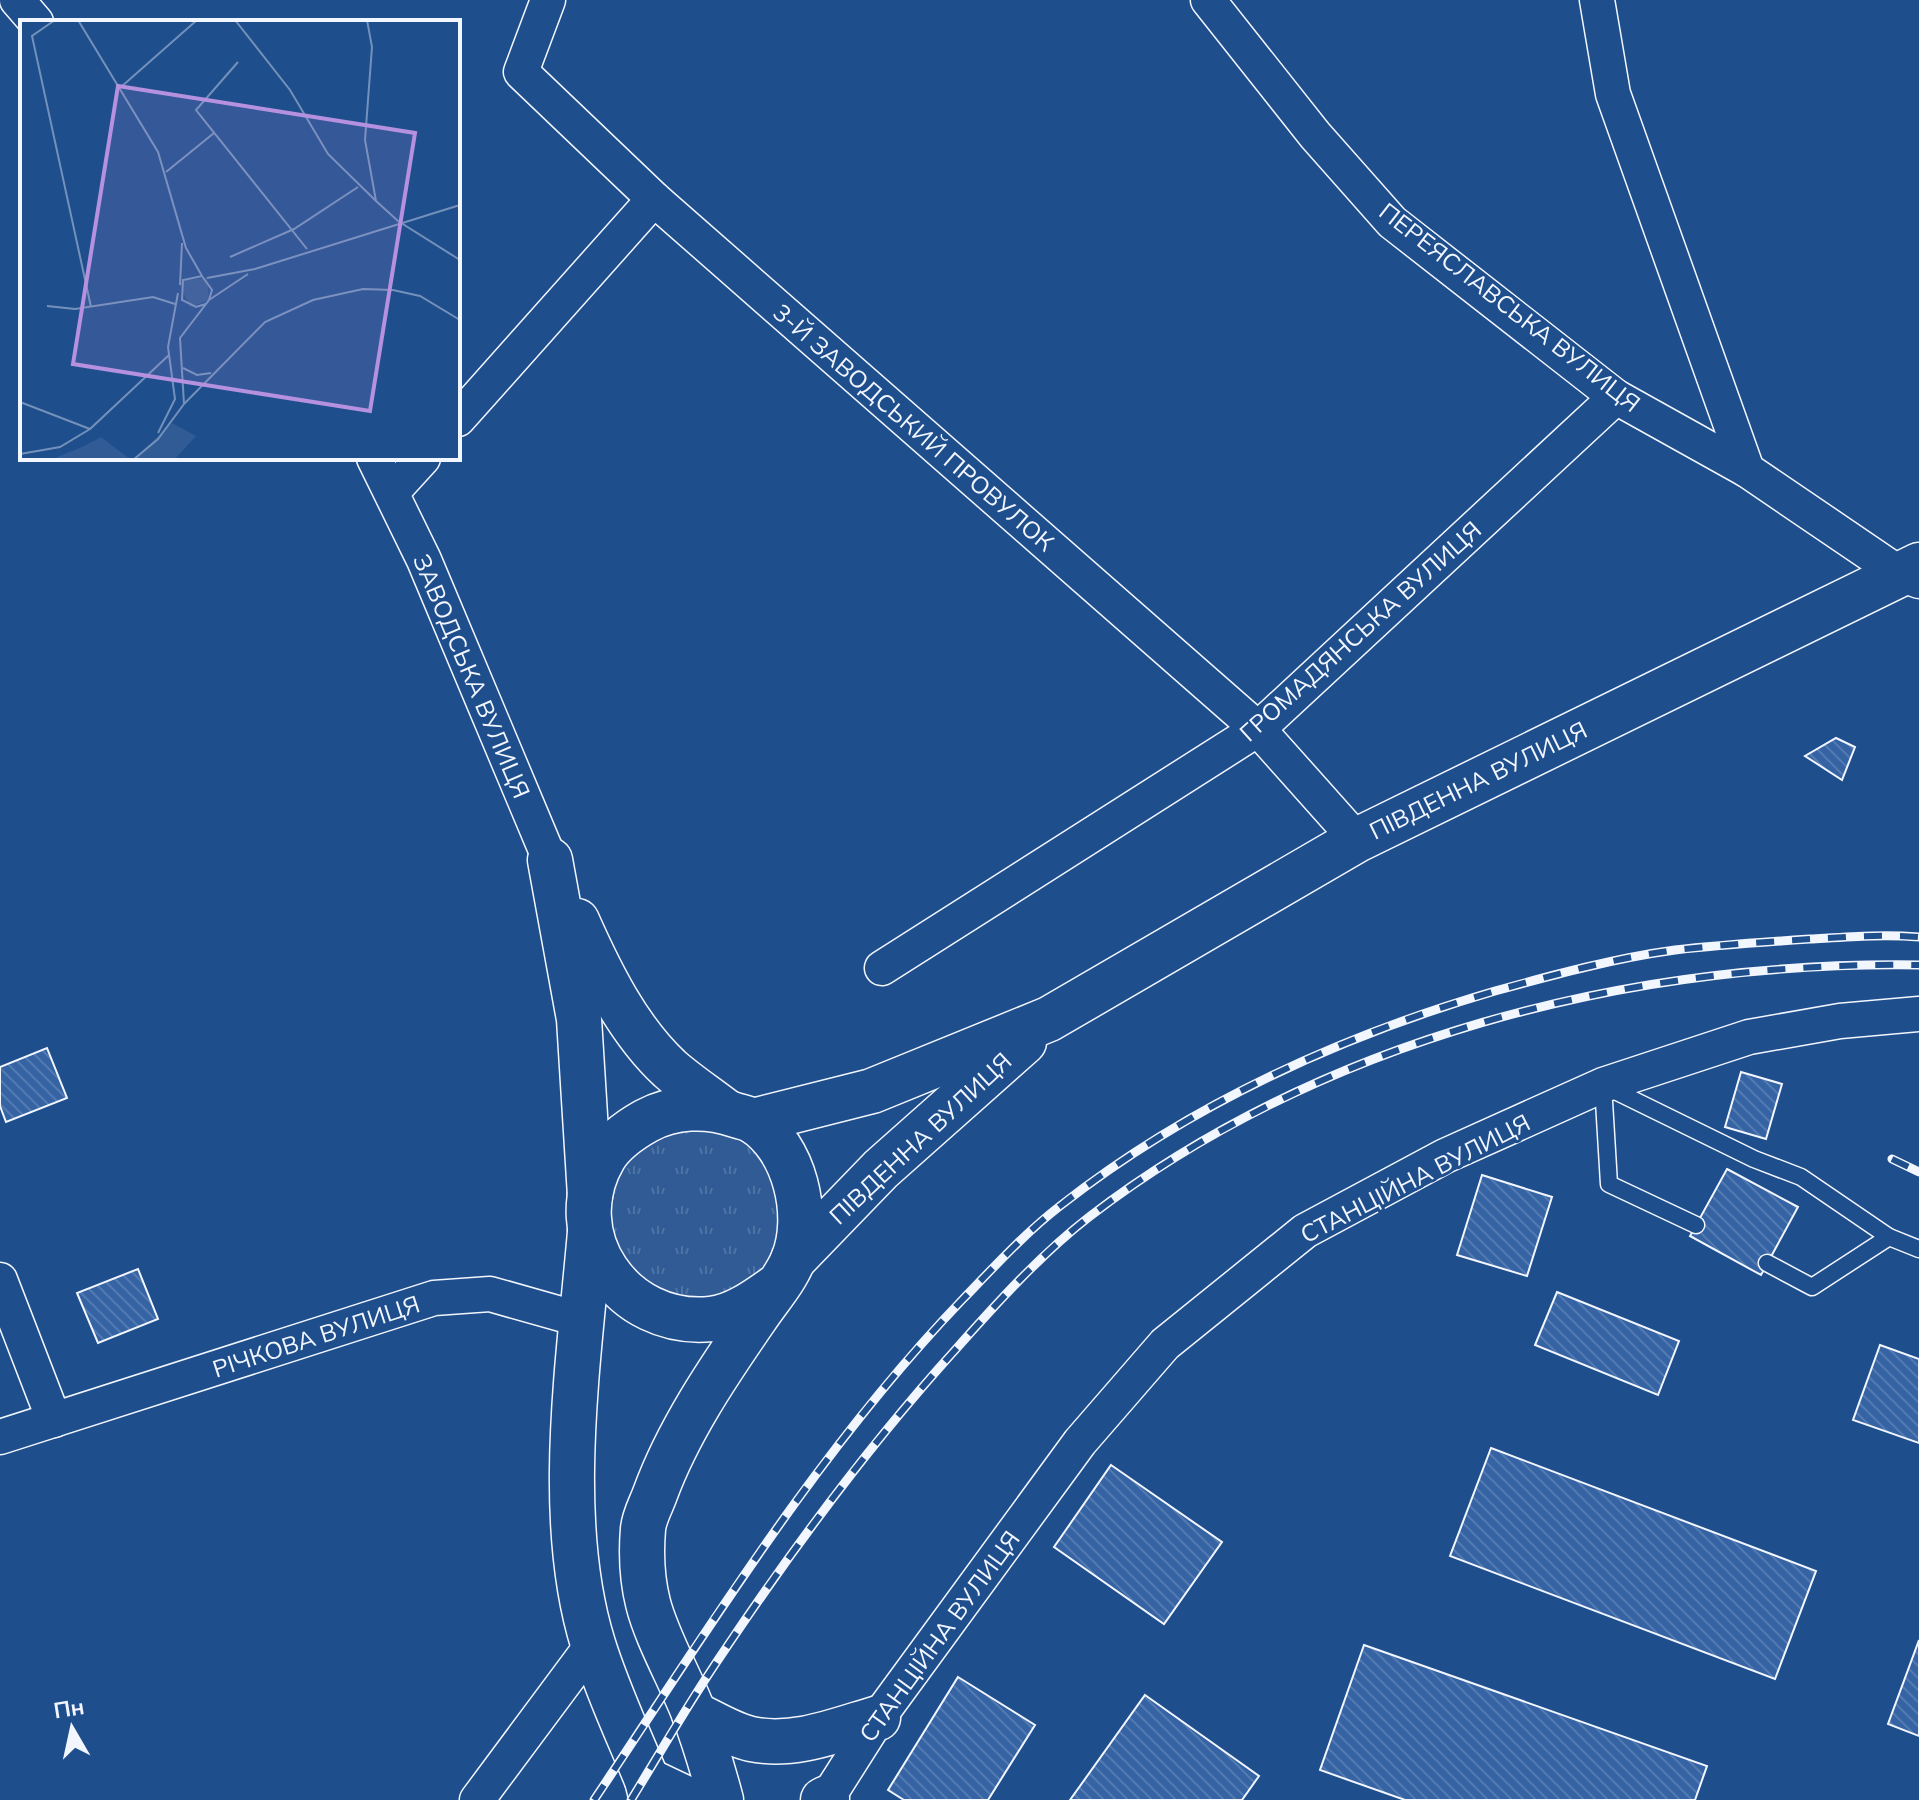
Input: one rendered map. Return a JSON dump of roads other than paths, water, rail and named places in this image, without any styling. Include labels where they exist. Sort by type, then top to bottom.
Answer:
[{"type":"main road","name":"ПІВДЕННА ВУЛИЦЯ","points":[[739,1116],[872,1091],[1049,1019],[1357,840],[1913,573]]},
{"type":"main road","name":"ЗАВОДСЬКА ВУЛИЦЯ","points":[[550,860],[592,954],[631,1022],[669,1068],[739,1116]]},
{"type":"main road","name":"ЗАВОДСЬКА ВУЛИЦЯ","points":[[550,860],[579,1019],[590,1211],[574,1385],[573,1504],[582,1599],[593,1644],[649,1790]]},
{"type":"main road","name":"ПІВДЕННА ВУЛИЦЯ","points":[[785,1273],[881,1169],[1049,1019]]},
{"type":"main road","points":[[721,1800],[694,1714],[648,1604],[643,1525],[679,1441],[724,1364],[785,1273],[801,1226],[799,1195],[790,1165],[772,1139],[739,1116],[694,1107],[658,1114],[626,1133],[604,1157],[590,1211],[600,1262],[620,1289],[647,1309],[680,1319],[713,1319],[746,1308],[785,1273]]},
{"type":"main road","points":[[694,1714],[749,1739],[788,1742],[878,1718]]},
{"type":"main road","points":[[649,1790],[689,1800]]},
{"type":"street","name":"3-Й ЗАВОДСЬКИЙ ПРОВУЛОК","points":[[548,0],[521,72],[654,199],[1258,729],[1357,840]]},
{"type":"street","name":"ПЕРЕЯСЛАВСЬКА ВУЛИЦЯ","points":[[1208,0],[1315,135],[1392,222],[1616,397],[1747,470]]},
{"type":"street","points":[[1597,0],[1613,94],[1747,470],[1913,573]]},
{"type":"street","points":[[460,417],[654,199]]},
{"type":"street","name":"ГРОМАДЯНСЬКА ВУЛИЦЯ","points":[[882,968],[1258,729],[1616,397]]},
{"type":"street","name":"ЗАВОДСЬКА ВУЛИЦЯ","points":[[375,460],[424,560],[550,860]]},
{"type":"street","points":[[392,492],[421,460]]},
{"type":"street","name":"СТАНЦІЙНА ВУЛИЦЯ","points":[[825,1799],[878,1718],[1080,1442],[1165,1344],[1305,1231],[1445,1156],[1603,1085],[1749,1037],[1840,1021],[1919,1014]]},
{"type":"street","points":[[0,1280],[54,1420]]},
{"type":"street","name":"РІЧКОВА ВУЛИЦЯ","points":[[0,1437],[434,1298],[490,1294],[582,1320]]},
{"type":"street","points":[[477,1800],[593,1644]]},
{"type":"lane","points":[[1696,1225],[1609,1184],[1603,1085],[1754,1159],[1801,1177],[1889,1237],[1919,1249]]},
{"type":"lane","points":[[1767,1263],[1812,1287],[1889,1237]]},
{"type":"railway","points":[[594,1800],[723,1605],[813,1478],[911,1357],[1034,1227],[1160,1136],[1267,1078],[1322,1053],[1437,1009],[1539,979],[1607,962],[1675,950],[1837,937],[1919,937]]},
{"type":"railway","points":[[631,1800],[698,1690],[776,1575],[833,1497],[924,1385],[1053,1247],[1089,1217],[1180,1155],[1276,1102],[1378,1058],[1483,1022],[1590,996],[1699,978],[1809,967],[1919,965]]},
{"type":"railway","points":[[1892,1159],[1919,1172]]}]
